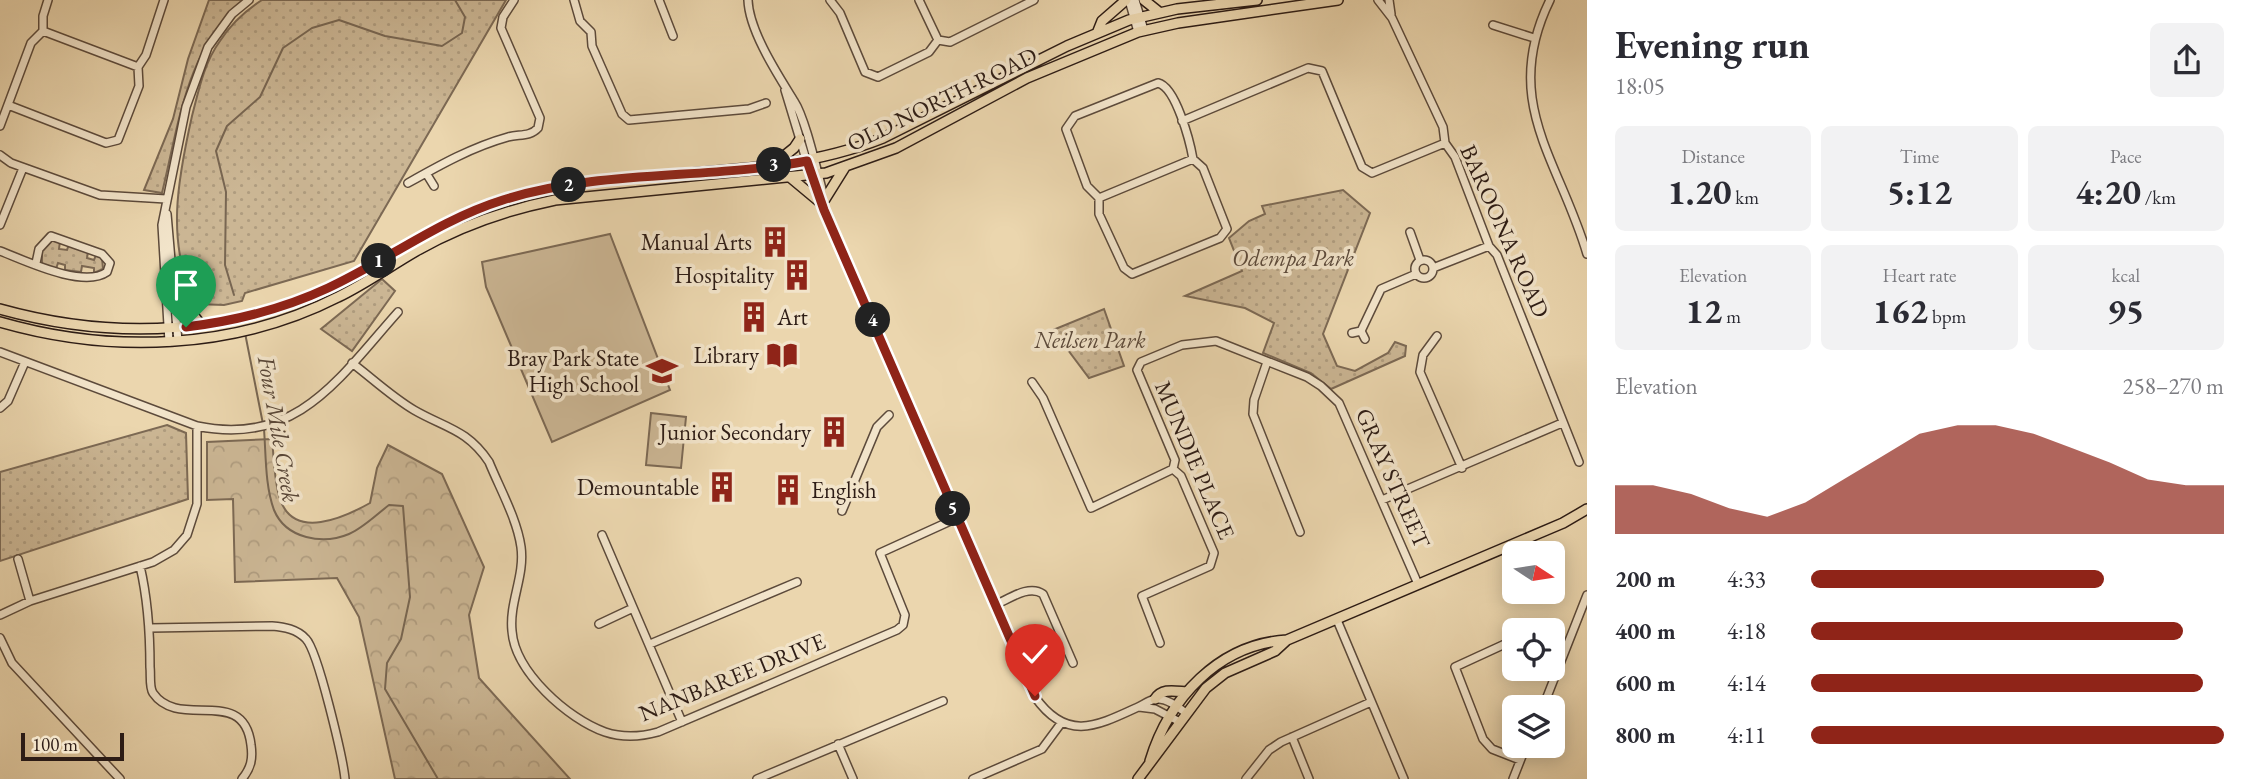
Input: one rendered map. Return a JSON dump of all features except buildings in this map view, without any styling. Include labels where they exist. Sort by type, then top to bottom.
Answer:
[{"type":"main road","points":[[1098,31],[1102,21],[1127,0]]},
{"type":"main road","points":[[1144,0],[1159,12]]},
{"type":"main road","name":"OLD NORTH ROAD","points":[[0,309],[37,319],[102,329],[173,329],[253,315],[311,296],[360,272],[433,228],[505,199],[586,183],[773,165],[847,152],[883,138],[1098,31],[1159,12],[1257,0]]},
{"type":"main road","name":"OLD NORTH ROAD","points":[[0,322],[68,338],[130,343],[173,342],[246,330],[303,313],[365,283],[417,250],[470,224],[519,207],[555,200],[814,175],[896,148],[1027,78],[1141,31],[1338,0]]},
{"type":"main road","points":[[773,165],[794,148],[800,139]]},
{"type":"main road","points":[[791,178],[823,201],[845,167]]},
{"type":"main road","points":[[173,289],[201,325]]},
{"type":"main road","points":[[1149,762],[1176,706],[1186,692],[1205,672],[1231,656],[1272,641],[1287,640],[1337,620],[1563,523],[1587,509]]},
{"type":"main road","points":[[1138,779],[1186,713],[1215,680],[1275,651],[1287,640]]},
{"type":"main road","points":[[1154,699],[1167,691],[1186,692]]},
{"type":"street","points":[[0,126],[31,43],[43,31],[43,16],[48,0]]},
{"type":"street","points":[[8,105],[111,143],[120,137],[134,102],[139,82],[138,67],[146,55],[164,0]]},
{"type":"street","points":[[173,329],[162,225],[187,107],[200,64],[219,30],[249,0]]},
{"type":"street","points":[[408,183],[437,164],[508,137],[531,134],[538,128],[540,118],[501,28],[503,17],[513,0]]},
{"type":"street","points":[[574,0],[580,21],[592,32],[592,46],[622,114],[629,120],[749,109],[766,103]]},
{"type":"street","points":[[659,0],[673,36]]},
{"type":"street","points":[[748,0],[748,17],[785,90],[800,139],[810,160]]},
{"type":"street","points":[[831,0],[840,13],[865,72],[870,76],[883,76],[929,52],[938,40]]},
{"type":"street","points":[[919,0],[938,40]]},
{"type":"street","points":[[938,40],[950,42],[1034,0]]},
{"type":"street","points":[[1127,0],[1138,17]]},
{"type":"street","points":[[1135,0],[1141,31]]},
{"type":"street","name":"BAROONA ROAD","points":[[1378,0],[1392,18],[1443,127],[1445,144],[1455,157],[1489,246],[1502,267],[1578,462]]},
{"type":"street","name":"BAROONA ROAD","points":[[1389,0],[1392,18]]},
{"type":"street","points":[[1550,0],[1534,38],[1529,82],[1532,109],[1587,251]]},
{"type":"street","points":[[1493,25],[1534,38]]},
{"type":"street","points":[[43,31],[138,67]]},
{"type":"street","points":[[1182,121],[1308,68],[1322,71],[1362,167],[1372,173],[1445,144]]},
{"type":"street","points":[[1157,83],[1168,88],[1182,121],[1192,142],[1193,159],[1204,170],[1226,232],[1220,239],[1137,274],[1129,274],[1099,214],[1099,198],[1087,186],[1067,134],[1072,117],[1157,83]]},
{"type":"street","points":[[785,90],[796,104],[814,175],[828,214],[1035,696],[1043,708],[1074,727],[1089,727],[1154,699],[1176,706],[1186,713]]},
{"type":"street","points":[[0,155],[23,167],[100,195],[166,200]]},
{"type":"street","points":[[1099,198],[1193,159]]},
{"type":"street","points":[[0,225],[23,167]]},
{"type":"street","points":[[426,173],[434,186]]},
{"type":"street","points":[[166,200],[173,289],[173,342]]},
{"type":"street","points":[[1410,232],[1420,260]]},
{"type":"street","points":[[0,251],[59,273],[97,276],[107,272],[110,263],[102,254],[51,236],[39,249],[37,263]]},
{"type":"street","points":[[1352,334],[1361,331],[1381,289],[1416,274],[1428,278],[1433,268],[1489,246]]},
{"type":"street","points":[[1416,274],[1415,265],[1420,260],[1427,260],[1433,268]]},
{"type":"street","points":[[0,352],[197,426],[225,432],[248,431],[277,424],[318,400],[398,312]]},
{"type":"street","points":[[1361,331],[1366,339]]},
{"type":"street","points":[[1437,336],[1423,355],[1420,372],[1462,468]]},
{"type":"street","name":"GRAY STREET","points":[[1137,370],[1140,362],[1182,345],[1206,340],[1226,344],[1315,382],[1339,403],[1418,584]]},
{"type":"street","points":[[0,408],[8,401],[25,362]]},
{"type":"street","points":[[1267,362],[1254,400],[1253,414],[1300,532]]},
{"type":"street","name":"NANBAREE DRIVE","points":[[352,363],[417,411],[462,432],[489,462],[520,542],[522,570],[511,611],[512,632],[518,658],[534,680],[579,718],[606,732],[645,736],[897,630],[904,622],[905,615],[880,553],[957,518]]},
{"type":"street","name":"MUNDIE PLACE","points":[[1137,370],[1175,460],[1173,469],[1181,476],[1214,553],[1210,566],[1142,596],[1160,643]]},
{"type":"street","points":[[1032,382],[1043,398],[1091,508],[1173,469]]},
{"type":"street","points":[[842,511],[877,427],[888,415]]},
{"type":"street","points":[[1382,500],[1562,423]]},
{"type":"street","points":[[0,615],[30,601],[140,566],[174,550],[191,526],[197,504],[197,426]]},
{"type":"street","points":[[602,534],[682,722]]},
{"type":"street","points":[[18,559],[30,601]]},
{"type":"street","points":[[140,566],[147,595],[150,628],[151,691],[162,703],[175,709],[225,711],[237,716],[245,724],[251,741],[252,760],[242,779]]},
{"type":"street","points":[[650,644],[797,582]]},
{"type":"street","points":[[995,605],[1028,590],[1044,594],[1073,663]]},
{"type":"street","points":[[1565,649],[1587,595]]},
{"type":"street","points":[[599,624],[634,608]]},
{"type":"street","points":[[1337,620],[1404,779]]},
{"type":"street","points":[[150,628],[272,626],[298,632],[312,647],[345,779]]},
{"type":"street","points":[[0,638],[12,663],[120,779]]},
{"type":"street","points":[[1502,645],[1455,667],[1483,739],[1492,749],[1520,760],[1513,779]]},
{"type":"street","points":[[757,779],[943,701]]},
{"type":"street","points":[[1246,779],[1269,750],[1371,702]]},
{"type":"street","points":[[1139,707],[1156,709],[1180,722]]},
{"type":"street","points":[[973,779],[1042,749],[1062,722]]},
{"type":"street","points":[[1292,737],[1309,779]]},
{"type":"street","points":[[838,744],[853,779]]},
{"type":"green space","points":[[209,0],[244,0],[225,19],[197,64],[180,114],[162,193],[144,190],[173,119],[188,59]]},
{"type":"green space","points":[[262,0],[506,0],[354,261],[245,293],[242,301],[224,305],[196,304],[186,281],[177,234],[179,187],[187,139],[203,77],[214,49],[234,23]]},
{"type":"green space","name":"Odempa Park","points":[[1343,190],[1370,213],[1323,334],[1337,366],[1355,371],[1388,353],[1395,342],[1406,346],[1405,356],[1331,389],[1311,373],[1263,353],[1274,323],[1245,308],[1185,296],[1242,271],[1229,238],[1249,221],[1265,214],[1262,206]]},
{"type":"green space","points":[[610,234],[670,390],[552,442],[486,287],[482,262]]},
{"type":"green space","points":[[51,239],[60,241],[59,249],[67,250],[69,244],[88,252],[87,258],[94,260],[96,255],[102,258],[103,269],[94,273],[94,268],[82,266],[81,272],[65,270],[65,265],[58,263],[56,269],[42,264],[42,251]]},
{"type":"green space","points":[[382,279],[395,291],[352,351],[321,329]]},
{"type":"green space","name":"Neilsen Park","points":[[1104,309],[1124,366],[1089,378],[1053,330]]},
{"type":"green space","points":[[651,413],[686,417],[681,468],[646,465]]},
{"type":"green space","points":[[167,425],[186,433],[188,499],[0,561],[0,472]]},
{"type":"green space","points":[[272,439],[280,499],[287,512],[296,519],[308,522],[334,519],[370,503],[377,468],[388,445],[442,474],[484,567],[469,615],[479,678],[570,779],[395,779],[359,617],[337,578],[235,582],[233,499],[207,500],[207,442]]},
{"type":"waterway","name":"Four Mile Creek","points":[[234,295],[225,265],[226,192],[216,151],[227,126],[260,97],[283,48],[312,28],[339,20],[385,36],[442,46],[462,33],[465,17],[455,0]]},
{"type":"waterway","name":"Four Mile Creek","points":[[245,333],[263,424]]},
{"type":"waterway","name":"Four Mile Creek","points":[[264,429],[271,501],[280,520],[296,533],[317,539],[339,537],[359,528],[389,505],[403,506],[410,597],[401,639],[387,663],[385,689],[438,779]]},
{"type":"place","name":"Manual Arts","points":[[775,242]]},
{"type":"place","name":"Hospitality","points":[[797,275]]},
{"type":"place","name":"Art","points":[[754,317]]},
{"type":"place","name":"Library","points":[[782,355]]},
{"type":"place","name":"Bray Park State High School","points":[[662,371]]},
{"type":"place","name":"Junior Secondary","points":[[834,432]]},
{"type":"place","name":"Demountable","points":[[722,487]]},
{"type":"place","name":"English","points":[[788,490]]},
{"type":"route","points":[[186,327],[242,318],[311,296],[360,272],[433,228],[505,199],[586,183],[807,161],[824,210],[995,605],[1014,655],[1035,696]]}]
